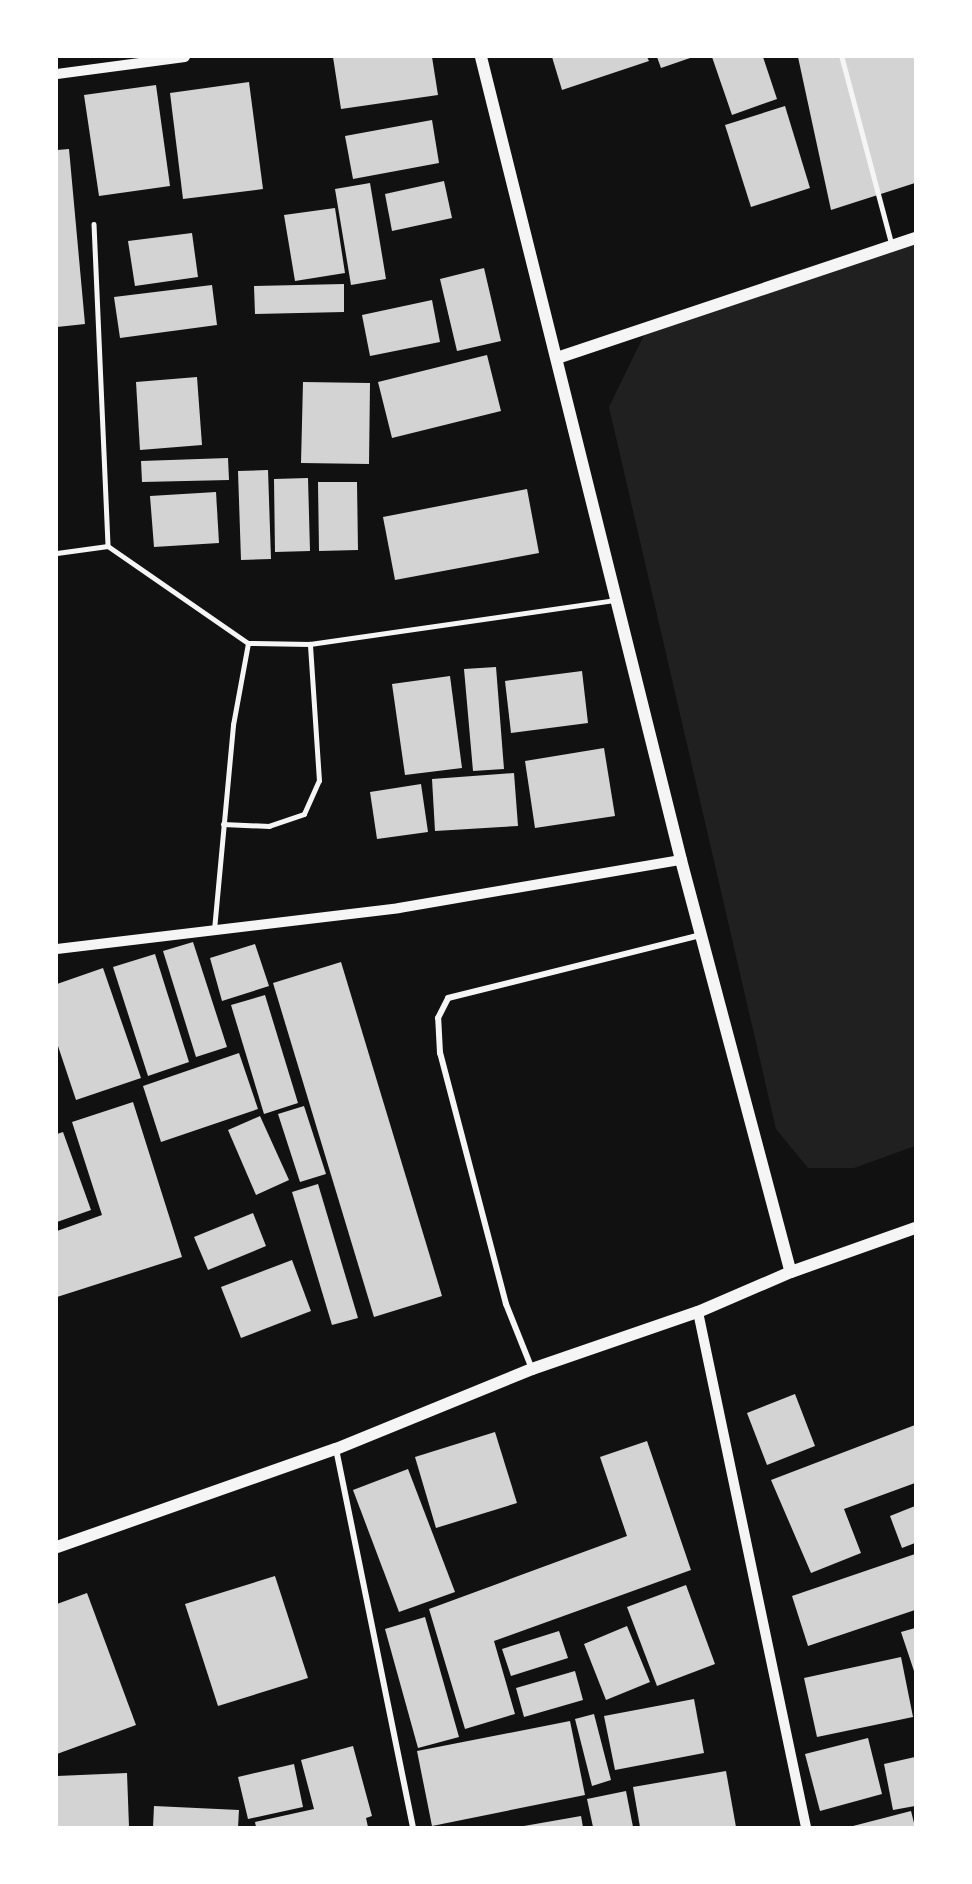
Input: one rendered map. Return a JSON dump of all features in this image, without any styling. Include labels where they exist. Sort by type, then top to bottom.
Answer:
[{"type":"main road","points":[[481,57],[681,860],[791,1272]]},
{"type":"main road","points":[[557,358],[915,238]]},
{"type":"main road","points":[[57,1547],[336,1449],[532,1369],[698,1312],[791,1272],[915,1228]]},
{"type":"street","points":[[57,74],[185,57]]},
{"type":"street","points":[[57,949],[399,908],[681,860]]},
{"type":"street","points":[[532,1369],[506,1304],[440,1053],[438,1018],[448,998],[701,935]]},
{"type":"street","points":[[698,1312],[806,1827]]},
{"type":"street","points":[[336,1449],[413,1827]]},
{"type":"lane","points":[[842,57],[892,245]]},
{"type":"lane","points":[[94,224],[108,546]]},
{"type":"lane","points":[[57,553],[108,546],[248,643],[310,644],[616,599]]},
{"type":"lane","points":[[214,930],[233,725],[248,643]]},
{"type":"lane","points":[[223,824],[269,826],[304,814],[319,781],[310,644]]},
{"type":"shaded area","points":[[915,241],[915,1146],[854,1168],[808,1168],[776,1129],[609,407],[646,331]]},
{"type":"building","points":[[333,57],[432,57],[438,95],[341,109]]},
{"type":"building","points":[[552,57],[647,57],[649,61],[562,90]]},
{"type":"building","points":[[657,57],[693,57],[661,68]]},
{"type":"building","points":[[712,57],[763,57],[777,99],[732,115]]},
{"type":"building","points":[[798,57],[915,57],[915,183],[831,210]]},
{"type":"building","points":[[249,82],[263,189],[183,199],[170,93]]},
{"type":"building","points":[[156,85],[170,186],[99,196],[84,95]]},
{"type":"building","points":[[785,106],[810,188],[751,207],[725,125]]},
{"type":"building","points":[[432,120],[439,163],[353,179],[345,136]]},
{"type":"building","points":[[69,149],[85,324],[57,327],[57,150]]},
{"type":"building","points":[[444,181],[452,218],[392,231],[385,194]]},
{"type":"building","points":[[370,183],[386,279],[351,285],[335,189]]},
{"type":"building","points":[[335,208],[345,273],[295,281],[284,215]]},
{"type":"building","points":[[192,233],[198,277],[135,286],[128,241]]},
{"type":"building","points":[[484,268],[501,341],[457,351],[440,279]]},
{"type":"building","points":[[344,284],[344,312],[255,314],[254,286]]},
{"type":"building","points":[[212,285],[217,325],[120,338],[114,297]]},
{"type":"building","points":[[432,300],[440,342],[370,356],[362,315]]},
{"type":"building","points":[[487,355],[501,411],[392,438],[378,382]]},
{"type":"building","points":[[197,377],[202,445],[140,450],[136,382]]},
{"type":"building","points":[[303,382],[370,383],[369,464],[301,463]]},
{"type":"building","points":[[228,458],[229,480],[142,482],[141,461]]},
{"type":"building","points":[[268,470],[271,559],[241,560],[238,471]]},
{"type":"building","points":[[308,478],[310,551],[275,552],[274,479]]},
{"type":"building","points":[[318,482],[357,482],[358,550],[319,551]]},
{"type":"building","points":[[527,489],[539,553],[395,580],[383,517]]},
{"type":"building","points":[[216,492],[219,543],[154,547],[150,496]]},
{"type":"building","points":[[496,667],[504,769],[473,771],[464,669]]},
{"type":"building","points":[[582,671],[588,723],[511,733],[505,681]]},
{"type":"building","points":[[450,676],[462,768],[405,775],[392,684]]},
{"type":"building","points":[[604,748],[615,816],[535,828],[525,761]]},
{"type":"building","points":[[514,773],[518,826],[435,831],[432,779]]},
{"type":"building","points":[[421,784],[428,832],[377,839],[370,792]]},
{"type":"building","points":[[193,942],[227,1047],[196,1057],[163,951]]},
{"type":"building","points":[[255,944],[269,986],[222,1001],[210,958]]},
{"type":"building","points":[[155,954],[189,1062],[148,1076],[113,967]]},
{"type":"building","points":[[341,962],[442,1296],[374,1317],[273,983]]},
{"type":"building","points":[[103,968],[141,1078],[76,1100],[57,1043],[57,984]]},
{"type":"building","points":[[265,995],[298,1103],[264,1114],[231,1005]]},
{"type":"building","points":[[239,1053],[258,1109],[161,1142],[143,1086]]},
{"type":"building","points":[[133,1102],[182,1257],[57,1297],[57,1231],[102,1215],[72,1122]]},
{"type":"building","points":[[304,1106],[326,1174],[300,1182],[278,1114]]},
{"type":"building","points":[[260,1116],[289,1180],[256,1195],[228,1130]]},
{"type":"building","points":[[63,1132],[91,1210],[57,1222],[57,1134]]},
{"type":"building","points":[[318,1184],[358,1318],[332,1325],[292,1192]]},
{"type":"building","points":[[253,1213],[266,1246],[208,1270],[194,1237]]},
{"type":"building","points":[[292,1260],[311,1311],[241,1338],[221,1287]]},
{"type":"building","points":[[795,1394],[815,1446],[767,1465],[747,1413]]},
{"type":"building","points":[[915,1425],[915,1483],[844,1509],[861,1553],[811,1573],[771,1480]]},
{"type":"building","points":[[495,1432],[517,1503],[436,1528],[415,1457]]},
{"type":"building","points":[[647,1441],[691,1570],[494,1641],[515,1714],[465,1729],[429,1609],[627,1536],[600,1457]]},
{"type":"building","points":[[408,1469],[455,1592],[399,1612],[353,1490]]},
{"type":"building","points":[[915,1506],[915,1543],[902,1548],[890,1516]]},
{"type":"building","points":[[915,1554],[915,1610],[808,1646],[792,1596]]},
{"type":"building","points":[[275,1576],[308,1678],[218,1706],[185,1604]]},
{"type":"building","points":[[686,1585],[715,1664],[657,1686],[627,1607]]},
{"type":"building","points":[[87,1593],[136,1725],[57,1754],[57,1604]]},
{"type":"building","points":[[425,1617],[459,1737],[418,1748],[385,1629]]},
{"type":"building","points":[[627,1626],[650,1682],[606,1700],[584,1644]]},
{"type":"building","points":[[915,1628],[915,1674],[901,1632]]},
{"type":"building","points":[[559,1631],[568,1658],[511,1676],[502,1649]]},
{"type":"building","points":[[901,1657],[913,1717],[817,1737],[804,1678]]},
{"type":"building","points":[[575,1671],[583,1700],[524,1717],[516,1688]]},
{"type":"building","points":[[694,1699],[704,1753],[615,1770],[604,1716]]},
{"type":"building","points":[[594,1714],[611,1780],[592,1786],[575,1719]]},
{"type":"building","points":[[570,1721],[585,1795],[432,1826],[417,1751]]},
{"type":"building","points":[[868,1738],[882,1794],[820,1811],[805,1754]]},
{"type":"building","points":[[353,1746],[372,1816],[366,1818],[368,1827],[256,1827],[255,1822],[314,1809],[301,1760]]},
{"type":"building","points":[[915,1757],[915,1806],[893,1810],[884,1764]]},
{"type":"building","points":[[294,1764],[303,1807],[248,1819],[238,1777]]},
{"type":"building","points":[[726,1771],[736,1827],[640,1827],[633,1787]]},
{"type":"building","points":[[127,1773],[129,1827],[57,1827],[57,1776]]},
{"type":"building","points":[[626,1791],[633,1827],[593,1827],[587,1799]]},
{"type":"building","points":[[154,1806],[239,1810],[238,1827],[153,1827]]},
{"type":"building","points":[[911,1811],[915,1827],[853,1827],[853,1826]]},
{"type":"building","points":[[581,1816],[583,1827],[524,1827],[524,1826]]}]
